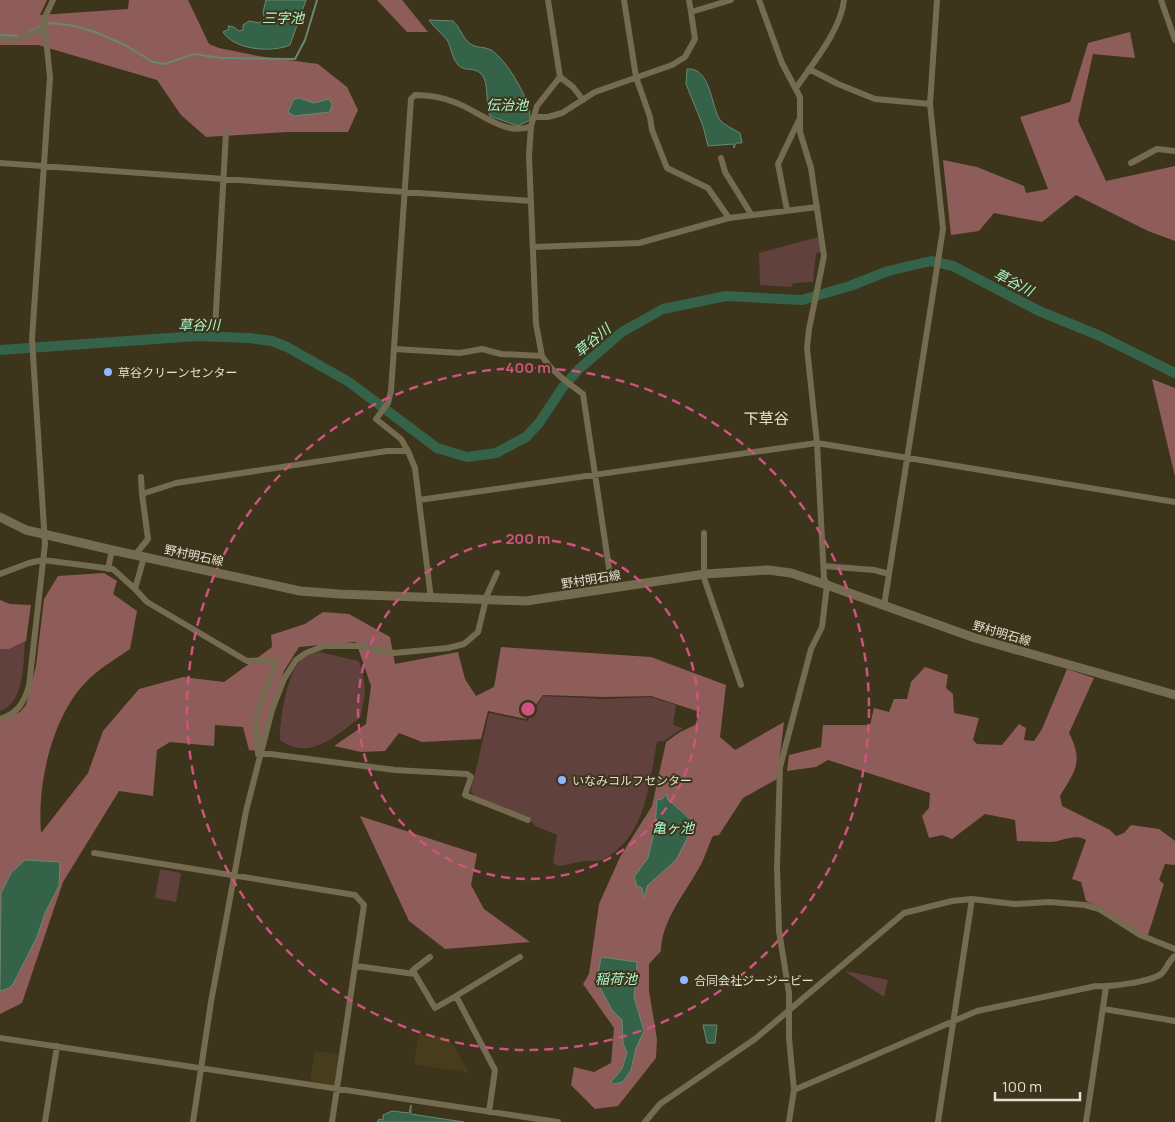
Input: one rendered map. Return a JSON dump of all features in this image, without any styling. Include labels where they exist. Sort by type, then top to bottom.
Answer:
[{"type":"main road","name":"野村明石線","points":[[0,517],[26,530],[300,591],[486,601],[556,598],[705,574],[768,570],[791,573],[975,638],[1175,695]]},
{"type":"street","points":[[0,719],[9,716],[20,708],[29,686],[43,560],[44,534],[32,339],[50,78],[44,19],[53,0]]},
{"type":"street","points":[[548,0],[560,77],[573,87],[583,100]]},
{"type":"street","points":[[624,0],[636,78],[650,117],[652,130],[667,168],[708,188],[729,218]]},
{"type":"street","points":[[535,116],[548,117],[562,113],[595,92],[672,65],[685,57],[695,39],[689,0]]},
{"type":"street","points":[[691,12],[731,0]]},
{"type":"street","points":[[758,0],[782,64],[800,97],[799,120],[811,168],[824,256],[807,348],[817,443],[824,578],[828,585],[822,626],[810,649],[780,767],[777,868],[780,939],[789,993],[794,1090],[789,1122]]},
{"type":"street","points":[[796,88],[838,24],[843,12],[844,0]]},
{"type":"street","points":[[884,606],[940,254],[942,213],[930,104],[937,0]]},
{"type":"street","points":[[1160,0],[1175,40]]},
{"type":"street","points":[[0,39],[16,40],[45,28]]},
{"type":"street","points":[[809,69],[874,99],[930,104]]},
{"type":"street","points":[[560,77],[537,106],[531,126],[529,156],[536,324],[542,356],[557,374],[583,394],[612,588]]},
{"type":"street","points":[[431,598],[415,468],[401,439],[376,419],[388,403],[395,349],[411,99],[415,94],[429,95],[455,102],[479,115],[510,127],[524,128],[531,126]]},
{"type":"street","points":[[787,210],[778,164],[799,120]]},
{"type":"street","points":[[216,329],[226,133]]},
{"type":"street","points":[[1131,163],[1157,149],[1175,151]]},
{"type":"street","points":[[721,158],[725,172],[751,214]]},
{"type":"street","points":[[0,163],[531,201]]},
{"type":"street","points":[[534,246],[639,242],[729,218],[817,207]]},
{"type":"street","points":[[395,349],[460,352],[482,349],[501,354],[542,356]]},
{"type":"street","points":[[419,500],[817,443],[1175,502]]},
{"type":"street","points":[[142,494],[176,482],[387,451],[408,451]]},
{"type":"street","points":[[135,590],[139,556],[148,538],[141,477]]},
{"type":"street","points":[[704,533],[704,578],[741,685]]},
{"type":"street","points":[[108,568],[112,550]]},
{"type":"street","points":[[0,574],[29,562],[43,560],[113,569],[147,602],[176,622],[247,661],[271,660],[276,663],[256,717],[258,754],[396,770],[467,774],[471,777],[465,795],[528,820]]},
{"type":"street","points":[[824,566],[874,570],[889,574]]},
{"type":"street","points":[[193,1122],[211,1002],[246,811],[272,710],[284,679],[296,660],[306,653],[324,646],[360,646],[394,653],[448,648],[464,644],[478,632],[486,601],[497,573]]},
{"type":"street","points":[[94,854],[355,895],[364,905],[332,1122]]},
{"type":"street","points":[[938,1122],[972,899]]},
{"type":"street","points":[[645,1122],[660,1104],[727,1059],[904,913],[952,901],[972,899],[1014,904],[1050,902],[1085,905],[1099,909],[1140,935],[1175,949]]},
{"type":"street","points":[[794,1090],[976,1011],[1096,986],[1106,987],[1154,978],[1162,973],[1175,956]]},
{"type":"street","points":[[430,957],[413,970],[435,1008],[520,957]]},
{"type":"street","points":[[356,966],[416,974]]},
{"type":"street","points":[[1086,1122],[1106,987]]},
{"type":"street","points":[[456,996],[495,1070],[489,1112]]},
{"type":"street","points":[[1104,1009],[1175,1021]]},
{"type":"street","points":[[0,1038],[558,1122]]},
{"type":"street","points":[[45,1122],[57,1046]]},
{"type":"shaded area","points":[[0,0],[47,0],[40,15],[128,9],[129,0],[188,0],[209,44],[219,48],[258,56],[318,64],[347,87],[358,110],[348,132],[287,132],[206,137],[181,115],[157,80],[38,45],[0,45]]},
{"type":"shaded area","points":[[377,0],[402,0],[428,32],[407,32]]},
{"type":"shaded area","points":[[1130,32],[1135,58],[1093,54],[1078,121],[1106,181],[1175,166],[1175,241],[1148,231],[1076,195],[1042,222],[994,213],[979,231],[951,235],[943,160],[977,167],[1024,186],[1026,193],[1048,189],[1020,117],[1070,102],[1088,43]]},
{"type":"shaded area","points":[[818,237],[821,252],[816,253],[813,282],[793,283],[791,287],[760,285],[759,253]]},
{"type":"shaded area","points":[[1152,379],[1175,388],[1175,476],[1172,464]]},
{"type":"shaded area","points":[[104,573],[117,581],[113,594],[137,611],[130,649],[90,678],[66,710],[50,750],[45,772],[40,814],[41,833],[88,773],[103,731],[139,689],[183,677],[224,682],[272,647],[271,635],[305,624],[323,612],[349,614],[390,637],[395,664],[458,652],[465,679],[476,696],[494,687],[501,647],[651,657],[726,685],[720,737],[735,750],[784,722],[777,779],[743,798],[719,835],[713,836],[701,864],[669,919],[662,940],[661,951],[649,964],[649,991],[657,1039],[656,1058],[618,1106],[595,1109],[571,1085],[574,1067],[594,1072],[611,1063],[614,1028],[583,984],[589,974],[599,904],[620,857],[652,806],[666,742],[680,732],[695,725],[700,712],[651,696],[543,695],[526,719],[488,711],[481,739],[422,742],[399,733],[385,751],[361,752],[334,746],[366,724],[371,686],[356,642],[299,647],[284,671],[259,751],[249,750],[243,727],[215,725],[214,746],[170,742],[157,750],[153,796],[119,791],[63,882],[22,1003],[0,1014],[0,722],[20,712],[26,705],[36,666],[44,599],[58,576]]},
{"type":"shaded area","points":[[0,600],[10,604],[31,605],[26,641],[9,649],[0,649]]},
{"type":"shaded area","points":[[25,642],[23,671],[18,691],[8,707],[0,711],[0,649],[8,649]]},
{"type":"shaded area","points":[[319,652],[359,661],[365,689],[360,718],[322,744],[302,748],[291,746],[280,740],[282,711],[287,689],[298,663],[305,657]]},
{"type":"shaded area","points":[[925,667],[948,675],[946,688],[953,694],[954,713],[979,718],[973,740],[977,744],[1002,745],[1019,724],[1026,728],[1024,740],[1034,741],[1042,729],[1067,669],[1094,678],[1069,733],[1074,743],[1077,759],[1070,780],[1060,796],[1062,806],[1110,830],[1116,836],[1124,833],[1131,825],[1159,829],[1175,841],[1175,865],[1165,864],[1159,880],[1164,884],[1148,935],[1142,934],[1104,909],[1086,901],[1081,882],[1072,879],[1086,840],[1082,838],[1077,837],[1054,842],[1017,841],[1015,820],[985,814],[952,839],[942,835],[929,838],[922,816],[929,808],[930,793],[828,760],[816,767],[787,771],[789,755],[821,747],[823,725],[870,725],[874,708],[889,712],[894,699],[907,699],[911,682]]},
{"type":"shaded area","name":"いなみコルフセンター","points":[[543,696],[604,699],[651,697],[676,705],[673,725],[683,728],[664,741],[657,742],[648,792],[637,823],[629,837],[618,849],[602,860],[582,861],[559,866],[553,863],[557,835],[535,826],[529,818],[474,796],[471,791],[489,713],[527,721]]},
{"type":"shaded area","points":[[360,816],[477,854],[471,885],[484,909],[530,942],[445,949],[409,921]]},
{"type":"shaded area","points":[[160,869],[181,873],[176,902],[155,898]]},
{"type":"shaded area","points":[[846,972],[888,980],[884,997]]},
{"type":"shaded area","points":[[419,1034],[449,1038],[469,1073],[414,1064]]},
{"type":"shaded area","points":[[315,1051],[341,1055],[335,1085],[310,1081]]},
{"type":"water","name":"三字池","points":[[266,0],[306,0],[290,45],[273,49],[254,48],[236,43],[228,38],[223,32],[229,29],[228,26],[234,27],[239,31],[243,30],[243,25],[249,21],[259,23],[265,19],[263,12]]},
{"type":"water","name":"伝治池","points":[[429,20],[453,21],[469,43],[491,50],[497,55],[511,72],[523,93],[530,112],[530,120],[518,126],[490,116],[484,78],[475,70],[464,69],[458,65],[447,40]]},
{"type":"water","points":[[687,69],[695,70],[701,74],[706,81],[720,120],[740,133],[742,143],[736,143],[734,148],[733,144],[708,146],[703,126],[686,84]]},
{"type":"water","points":[[299,98],[314,103],[329,99],[332,104],[330,112],[294,116],[288,112],[294,99]]},
{"type":"water","name":"亀ヶ池","points":[[667,794],[667,799],[695,823],[676,860],[648,885],[643,898],[642,888],[637,886],[634,877],[648,858],[655,829],[657,799],[661,800]]},
{"type":"water","points":[[25,860],[60,862],[59,886],[45,913],[37,937],[13,984],[9,988],[0,991],[1,893],[11,873]]},
{"type":"water","name":"稲荷池","points":[[601,957],[637,962],[634,997],[644,1031],[636,1048],[631,1070],[623,1082],[613,1084],[611,1082],[622,1069],[627,1053],[623,1043],[622,1020],[612,1010],[597,982]]},
{"type":"water","points":[[703,1025],[717,1025],[715,1043],[707,1043]]},
{"type":"water","points":[[411,1105],[411,1114],[464,1122],[377,1122],[379,1119],[383,1120],[383,1115],[392,1111],[409,1113]]},
{"type":"waterway","points":[[47,24],[75,26],[95,32],[125,45],[153,62],[165,64],[194,54],[221,58],[295,59],[305,40],[317,0]]},
{"type":"waterway","points":[[28,32],[42,26]]},
{"type":"waterway","points":[[0,35],[18,36]]},
{"type":"waterway","name":"草谷川","points":[[0,350],[198,336],[272,341],[287,347],[349,382],[437,448],[467,457],[496,453],[526,437],[539,423],[563,387],[579,369],[622,332],[663,309],[726,296],[802,300],[850,286],[888,271],[931,261],[953,266],[1039,311],[1098,335],[1175,373]]},
{"type":"place","name":"草谷クリーンセンター","points":[[108,372]]},
{"type":"place","name":"いなみコルフセンター","points":[[562,780]]},
{"type":"place","name":"合同会社ジージービー","points":[[684,980]]},
{"type":"district","name":"下草谷","points":[[766,418]]}]
